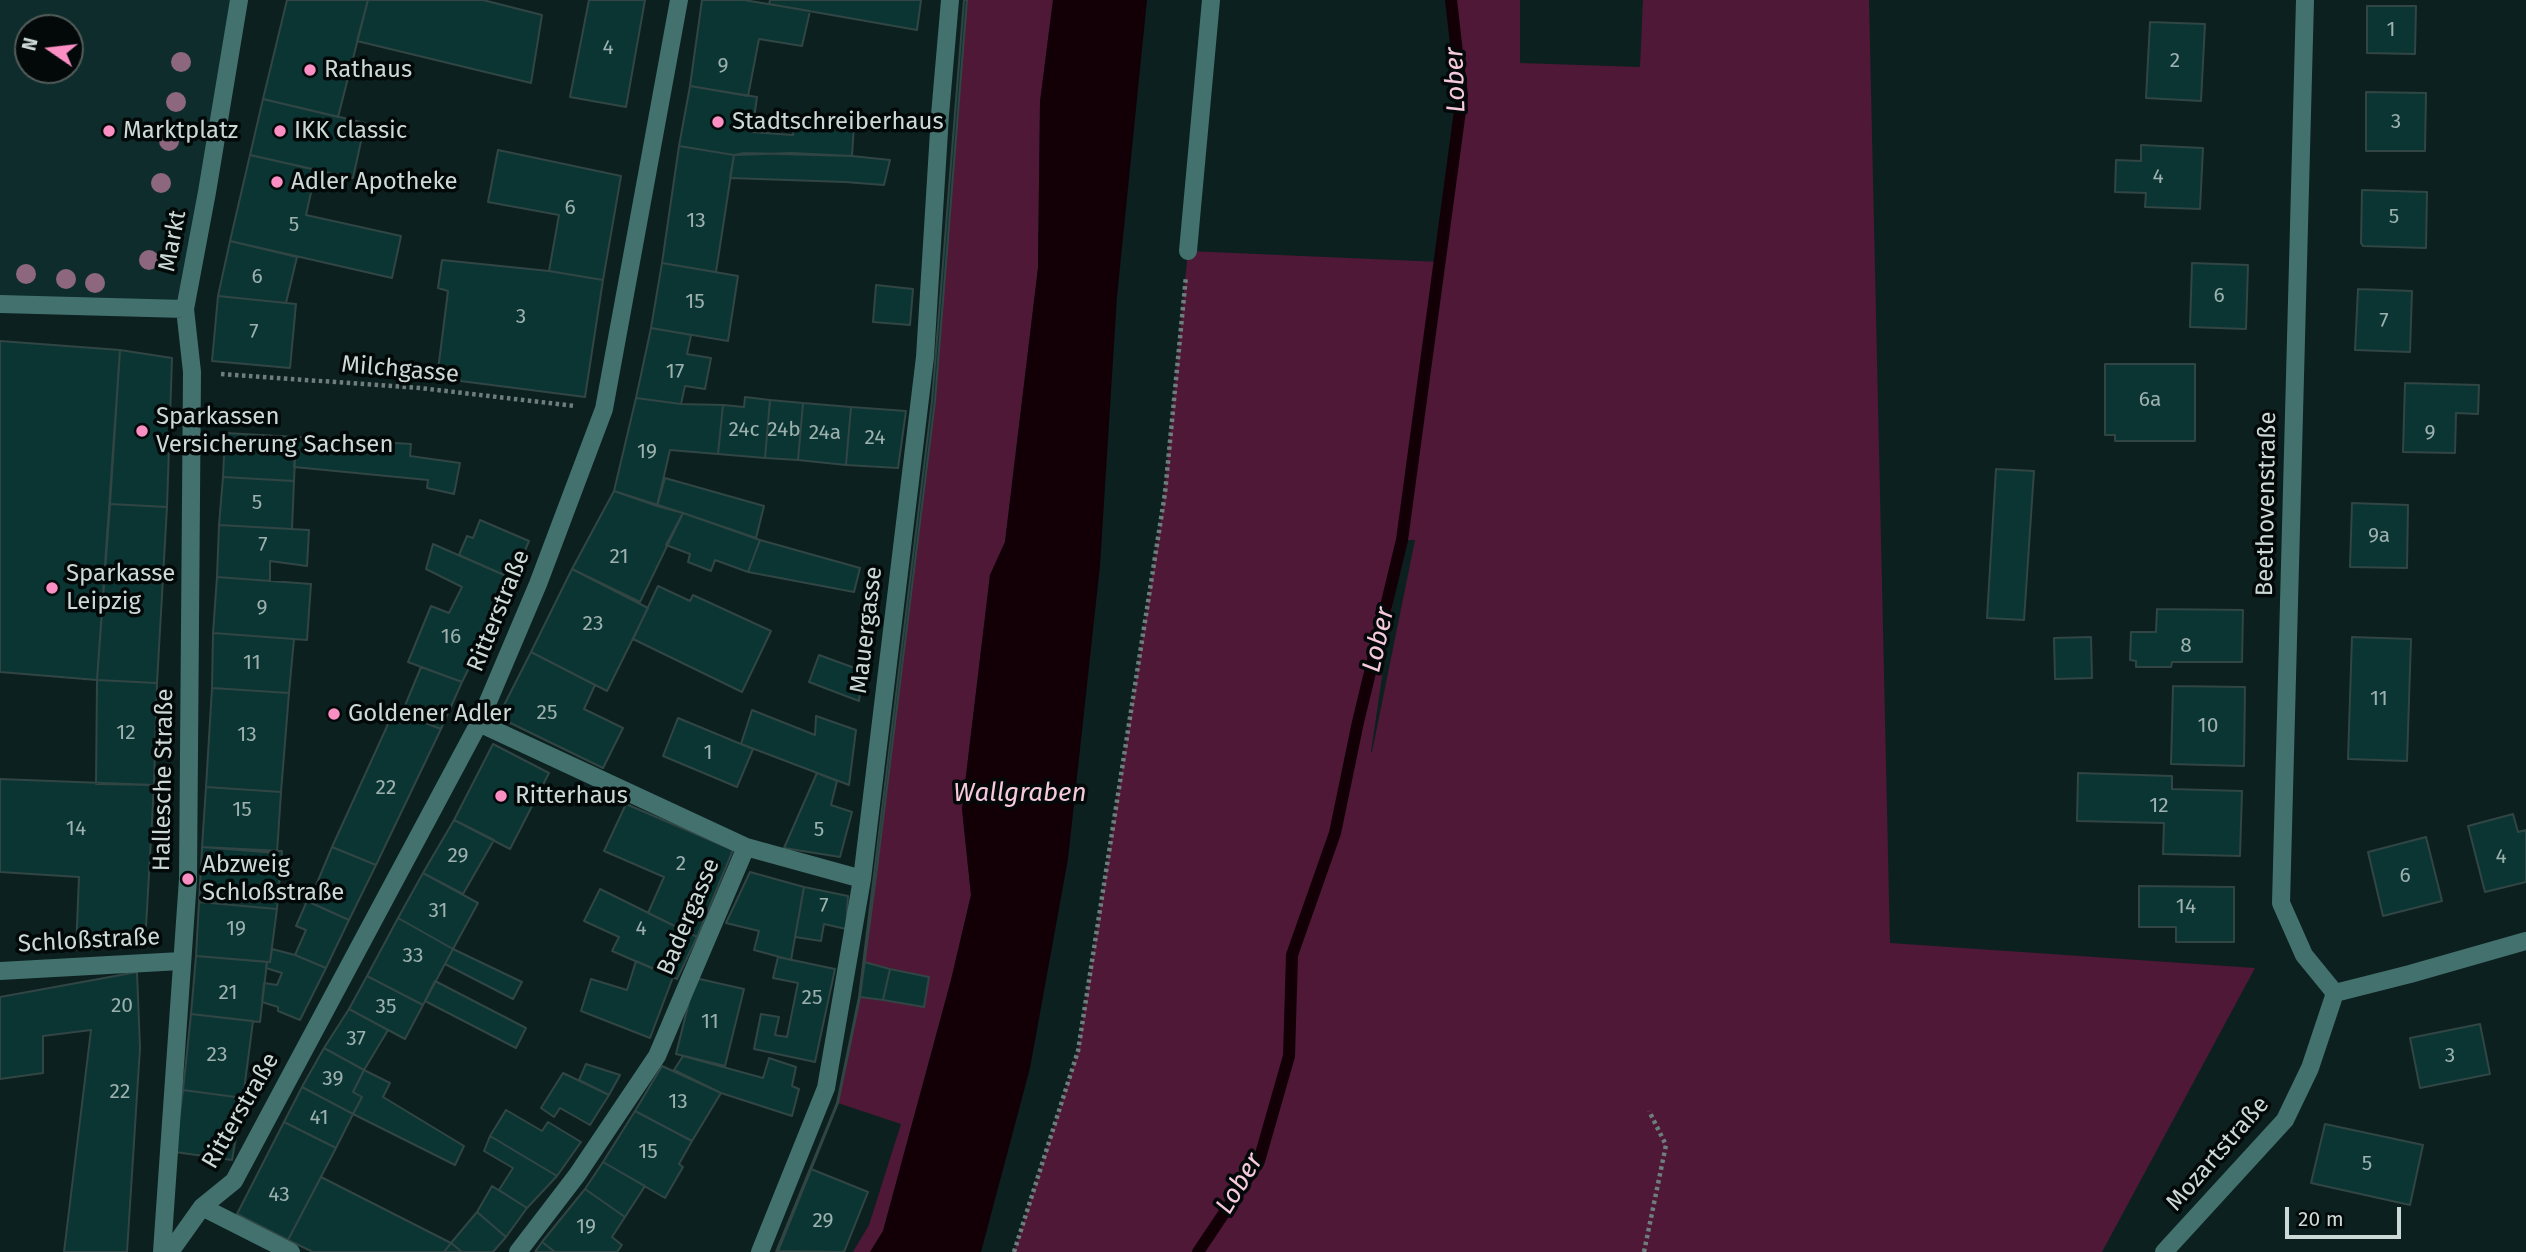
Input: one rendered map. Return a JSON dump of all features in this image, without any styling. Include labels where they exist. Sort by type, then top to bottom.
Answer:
[{"type":"street","name":"Markt","points":[[0,304],[185,309],[239,0]]},
{"type":"street","name":"Ritterstraße","points":[[170,1252],[202,1207],[234,1181],[479,723],[538,584],[604,409],[679,0]]},
{"type":"street","name":"Mauergasse","points":[[760,1252],[826,1088],[862,879],[925,357],[950,0]]},
{"type":"street","points":[[1188,251],[1211,0]]},
{"type":"street","name":"Beethovenstraße","points":[[2305,0],[2281,904],[2304,955],[2335,993]]},
{"type":"street","name":"Hallesche Straße","points":[[162,1252],[188,879],[192,372],[185,309]]},
{"type":"street","name":"Badergasse","points":[[479,723],[746,847],[657,1056],[577,1175],[518,1252]]},
{"type":"street","points":[[746,847],[862,879]]},
{"type":"street","points":[[2335,993],[2526,941]]},
{"type":"street","name":"Schloßstraße","points":[[0,971],[181,961]]},
{"type":"street","name":"Mozartstraße","points":[[2164,1252],[2285,1120],[2310,1068],[2335,993]]},
{"type":"street","points":[[202,1207],[291,1252]]},
{"type":"path","points":[[1014,1252],[1078,1051],[1165,493],[1188,251]]},
{"type":"path","name":"Milchgasse","points":[[192,372],[419,388],[604,409]]},
{"type":"path","points":[[1644,1252],[1667,1145],[1649,1111]]},
{"type":"shaded area","name":"Marktplatz","points":[[0,0],[239,0],[185,309],[0,304]]},
{"type":"shaded area","points":[[967,0],[1053,0],[1040,102],[1038,268],[1005,542],[990,575],[962,809],[971,895],[951,980],[883,1231],[870,1252],[853,1252],[869,1225],[901,1124],[838,1103],[860,997],[923,1007],[929,977],[864,962],[935,401]]},
{"type":"shaded area","points":[[1451,0],[1520,0],[1520,63],[1640,67],[1643,0],[1869,0],[1890,943],[2255,968],[2102,1252],[1014,1252],[1078,1051],[1163,506],[1188,251],[1440,262],[1462,96]],"holes":[[[1402,540],[1415,540],[1372,752],[1371,752]]]},
{"type":"water","name":"Wallgraben","points":[[1053,0],[1147,0],[1117,297],[1100,566],[1068,859],[1030,1068],[981,1252],[870,1252],[883,1231],[951,980],[971,895],[962,809],[990,575],[1005,542],[1038,268],[1040,102]]},
{"type":"building","name":"Rathaus","points":[[287,0],[368,0],[338,117],[263,99]]},
{"type":"building","points":[[368,0],[483,0],[542,15],[531,83],[357,41]]},
{"type":"building","points":[[589,0],[645,0],[626,107],[570,97]]},
{"type":"building","points":[[702,0],[744,0],[810,11],[802,46],[759,39],[748,96],[690,86]]},
{"type":"building","points":[[770,0],[921,0],[917,30],[769,4]]},
{"type":"building","points":[[964,0],[967,0],[935,401],[860,997],[838,1103],[776,1252],[837,1103],[859,997],[932,401]]},
{"type":"building","points":[[2367,6],[2416,6],[2415,54],[2367,53]]},
{"type":"building","points":[[2150,22],[2205,24],[2201,101],[2146,98]]},
{"type":"building","name":"Stadtschreiberhaus","points":[[690,86],[757,97],[752,132],[793,135],[795,120],[854,125],[852,156],[791,153],[734,155],[679,146]]},
{"type":"building","points":[[2366,92],[2426,93],[2425,151],[2366,151]]},
{"type":"building","points":[[263,99],[365,123],[353,178],[250,155]]},
{"type":"building","points":[[2141,145],[2203,148],[2200,209],[2145,207],[2146,193],[2115,192],[2116,160],[2141,161]]},
{"type":"building","points":[[679,146],[734,155],[716,272],[662,263]]},
{"type":"building","points":[[498,150],[621,176],[603,280],[549,271],[559,215],[488,202]]},
{"type":"building","points":[[250,155],[316,170],[306,215],[401,236],[392,278],[230,241]]},
{"type":"building","points":[[734,155],[852,156],[890,160],[884,185],[730,178]]},
{"type":"building","points":[[2362,190],[2427,192],[2426,248],[2363,246]]},
{"type":"building","points":[[230,241],[297,257],[286,303],[218,296]]},
{"type":"building","points":[[442,260],[549,271],[603,280],[585,397],[437,378],[448,291],[438,288]]},
{"type":"building","points":[[662,263],[738,276],[728,341],[651,328]]},
{"type":"building","points":[[2192,263],[2248,265],[2246,329],[2190,327]]},
{"type":"building","points":[[876,285],[913,289],[910,325],[873,322]]},
{"type":"building","points":[[2358,289],[2412,291],[2410,352],[2355,350]]},
{"type":"building","points":[[218,296],[296,304],[290,368],[212,361]]},
{"type":"building","points":[[651,328],[691,335],[687,354],[711,358],[705,389],[685,386],[681,404],[636,398]]},
{"type":"building","name":"Sparkasse Leipzig","points":[[0,341],[120,350],[97,680],[0,672]]},
{"type":"building","name":"Sparkassen Versicherung Sachsen","points":[[120,350],[172,358],[167,507],[110,504]]},
{"type":"building","points":[[2105,364],[2195,364],[2195,441],[2115,441],[2115,435],[2105,435]]},
{"type":"building","points":[[2405,383],[2479,385],[2478,414],[2456,413],[2455,453],[2403,452]]},
{"type":"building","points":[[745,397],[770,400],[765,458],[718,454],[723,405],[744,407]]},
{"type":"building","points":[[636,398],[681,404],[723,405],[718,454],[670,450],[657,506],[614,491]]},
{"type":"building","points":[[770,400],[803,403],[798,460],[765,458]]},
{"type":"building","points":[[803,403],[851,407],[846,465],[798,460]]},
{"type":"building","points":[[851,407],[906,411],[898,468],[846,465]]},
{"type":"building","points":[[225,433],[296,437],[294,481],[223,477]]},
{"type":"building","points":[[296,437],[411,444],[410,456],[460,463],[454,494],[427,488],[428,480],[294,467]]},
{"type":"building","points":[[1996,469],[2034,471],[2024,620],[1987,618]]},
{"type":"building","points":[[223,477],[294,481],[292,529],[219,525]]},
{"type":"building","points":[[665,478],[764,506],[756,538],[657,506]]},
{"type":"building","points":[[614,491],[683,513],[640,602],[572,569]]},
{"type":"building","points":[[2352,503],[2408,505],[2407,568],[2350,567]]},
{"type":"building","points":[[110,504],[167,507],[157,683],[97,680]]},
{"type":"building","points":[[683,513],[760,540],[748,572],[715,560],[711,571],[688,562],[690,554],[666,545]]},
{"type":"building","points":[[480,520],[529,541],[513,579],[459,555],[467,536],[473,538]]},
{"type":"building","points":[[219,525],[309,530],[307,566],[270,561],[270,581],[217,577]]},
{"type":"building","points":[[760,540],[860,568],[854,592],[748,572]]},
{"type":"building","points":[[433,544],[513,579],[462,682],[408,662],[431,606],[449,613],[462,587],[426,569]]},
{"type":"building","points":[[572,569],[648,608],[607,691],[531,652]]},
{"type":"building","points":[[217,577],[311,584],[307,640],[213,633]]},
{"type":"building","points":[[658,586],[690,601],[693,595],[771,631],[742,692],[633,639]]},
{"type":"building","points":[[2157,609],[2243,610],[2242,662],[2172,662],[2171,667],[2136,667],[2136,661],[2130,660],[2131,632],[2156,632]]},
{"type":"building","points":[[213,633],[294,639],[289,693],[212,688]]},
{"type":"building","points":[[2091,637],[2092,678],[2055,679],[2054,638]]},
{"type":"building","points":[[2352,637],[2411,639],[2407,761],[2348,759]]},
{"type":"building","points":[[531,652],[595,685],[584,709],[623,728],[603,768],[498,717]]},
{"type":"building","points":[[819,655],[863,671],[859,701],[809,682]]},
{"type":"building","points":[[421,667],[462,682],[441,729],[402,713]]},
{"type":"building","points":[[97,680],[157,683],[154,785],[96,784]]},
{"type":"building","points":[[2173,686],[2245,687],[2244,766],[2171,764]]},
{"type":"building","points":[[212,688],[289,693],[281,792],[206,787]]},
{"type":"building","points":[[752,710],[815,735],[816,716],[856,730],[849,785],[741,744]]},
{"type":"building","points":[[394,711],[441,729],[376,865],[332,847]]},
{"type":"building","points":[[678,718],[753,749],[737,787],[663,756]]},
{"type":"building","name":"Ritterhaus","points":[[493,744],[549,773],[510,849],[454,820]]},
{"type":"building","points":[[817,773],[837,781],[831,805],[852,812],[840,857],[784,848]]},
{"type":"building","points":[[2078,773],[2172,776],[2172,789],[2242,791],[2240,856],[2163,854],[2164,823],[2077,821]]},
{"type":"building","points":[[0,779],[154,785],[145,945],[76,950],[79,877],[0,872]]},
{"type":"building","points":[[206,787],[281,792],[277,853],[202,847]]},
{"type":"building","points":[[626,804],[733,850],[697,937],[648,913],[664,877],[604,851]]},
{"type":"building","points":[[2513,814],[2518,832],[2526,830],[2526,882],[2485,892],[2468,826]]},
{"type":"building","points":[[454,820],[494,840],[463,894],[423,873]]},
{"type":"building","points":[[2426,837],[2442,901],[2383,916],[2368,852]]},
{"type":"building","points":[[202,847],[282,851],[277,909],[199,902]]},
{"type":"building","points":[[332,847],[376,865],[349,920],[309,902]]},
{"type":"building","points":[[750,872],[804,887],[791,960],[754,950],[759,931],[726,923]]},
{"type":"building","points":[[423,873],[478,903],[453,949],[398,918]]},
{"type":"building","points":[[2139,886],[2234,887],[2234,942],[2176,942],[2176,927],[2139,927]]},
{"type":"building","points":[[804,887],[848,896],[846,929],[824,924],[821,941],[795,937]]},
{"type":"building","points":[[600,889],[697,937],[677,979],[612,951],[619,937],[584,921]]},
{"type":"building","points":[[307,901],[349,920],[326,968],[295,955],[306,930],[296,926]]},
{"type":"building","points":[[199,902],[277,909],[270,962],[196,956]]},
{"type":"building","points":[[398,918],[453,949],[423,1005],[367,976]]},
{"type":"building","points":[[272,949],[326,968],[300,1020],[278,1011],[278,1007],[262,1002],[264,983],[277,985],[282,973],[266,968]]},
{"type":"building","points":[[453,949],[522,982],[513,999],[445,964]]},
{"type":"building","points":[[196,956],[267,962],[260,1022],[191,1014]]},
{"type":"building","points":[[778,957],[835,969],[815,1062],[754,1049],[761,1014],[779,1017],[775,1035],[787,1037],[798,983],[773,978]]},
{"type":"building","points":[[636,961],[673,977],[650,1038],[581,1011],[591,979],[627,990]]},
{"type":"building","points":[[864,962],[890,969],[883,1000],[860,997]]},
{"type":"building","points":[[890,969],[929,977],[924,1007],[883,1000]]},
{"type":"building","points":[[137,972],[140,1048],[127,1252],[64,1252],[91,1030],[43,1036],[43,1073],[0,1079],[0,997]]},
{"type":"building","points":[[367,976],[423,1005],[405,1039],[349,1009]]},
{"type":"building","points":[[695,978],[744,989],[725,1066],[676,1054]]},
{"type":"building","points":[[435,981],[526,1028],[516,1048],[425,1001]]},
{"type":"building","points":[[349,1009],[388,1030],[364,1070],[324,1048]]},
{"type":"building","points":[[191,1014],[253,1021],[243,1098],[183,1090]]},
{"type":"building","points":[[2480,1024],[2490,1074],[2420,1088],[2410,1038]]},
{"type":"building","points":[[324,1048],[364,1070],[353,1092],[362,1097],[353,1114],[302,1087]]},
{"type":"building","points":[[683,1056],[763,1078],[769,1058],[796,1067],[792,1086],[799,1089],[792,1116],[721,1093],[674,1070]]},
{"type":"building","points":[[586,1064],[620,1075],[609,1095],[579,1080]]},
{"type":"building","points":[[662,1066],[721,1093],[692,1141],[635,1111]]},
{"type":"building","points":[[364,1070],[390,1083],[383,1097],[464,1146],[455,1165],[353,1114],[362,1097],[353,1092]]},
{"type":"building","points":[[563,1073],[609,1095],[590,1125],[560,1108],[554,1117],[541,1108]]},
{"type":"building","points":[[302,1087],[353,1114],[336,1148],[284,1122]]},
{"type":"building","points":[[183,1090],[243,1098],[232,1160],[175,1152]]},
{"type":"building","points":[[506,1110],[542,1131],[548,1122],[581,1142],[557,1176],[490,1136]]},
{"type":"building","points":[[635,1111],[692,1141],[679,1164],[683,1167],[665,1198],[603,1162]]},
{"type":"building","points":[[284,1122],[336,1148],[288,1240],[237,1214]]},
{"type":"building","points":[[2325,1124],[2423,1145],[2410,1205],[2311,1183]]},
{"type":"building","points":[[490,1136],[557,1176],[527,1208],[499,1190],[513,1168],[484,1151]]},
{"type":"building","points":[[603,1162],[645,1186],[625,1217],[585,1189]]},
{"type":"building","points":[[811,1169],[868,1192],[844,1252],[778,1251]]},
{"type":"building","points":[[321,1177],[451,1243],[444,1252],[313,1252],[288,1240]]},
{"type":"building","points":[[492,1186],[527,1208],[506,1237],[477,1212]]},
{"type":"building","points":[[585,1189],[625,1217],[612,1237],[622,1245],[617,1252],[555,1252],[542,1242]]},
{"type":"building","points":[[477,1212],[506,1237],[493,1252],[462,1252],[451,1243]]},
{"type":"building","points":[[542,1242],[555,1252],[535,1252]]},
{"type":"building","points":[[451,1243],[462,1252],[444,1252]]},
{"type":"waterway","name":"Lober","points":[[1198,1252],[1259,1161],[1289,1056],[1292,955],[1335,833],[1358,722],[1402,540],[1462,96],[1451,0]]},
{"type":"place","name":"Rathaus","points":[[310,70]]},
{"type":"place","name":"Stadtschreiberhaus","points":[[718,122]]},
{"type":"place","name":"Marktplatz","points":[[109,131]]},
{"type":"place","name":"IKK classic","points":[[280,131]]},
{"type":"place","name":"Adler Apotheke","points":[[277,182]]},
{"type":"place","name":"Sparkassen Versicherung Sachsen","points":[[142,431]]},
{"type":"place","name":"Sparkasse Leipzig","points":[[52,588]]},
{"type":"place","name":"Goldener Adler","points":[[334,714]]},
{"type":"place","name":"Ritterhaus","points":[[501,796]]},
{"type":"place","name":"Abzweig Schloßstraße","points":[[188,879]]}]
